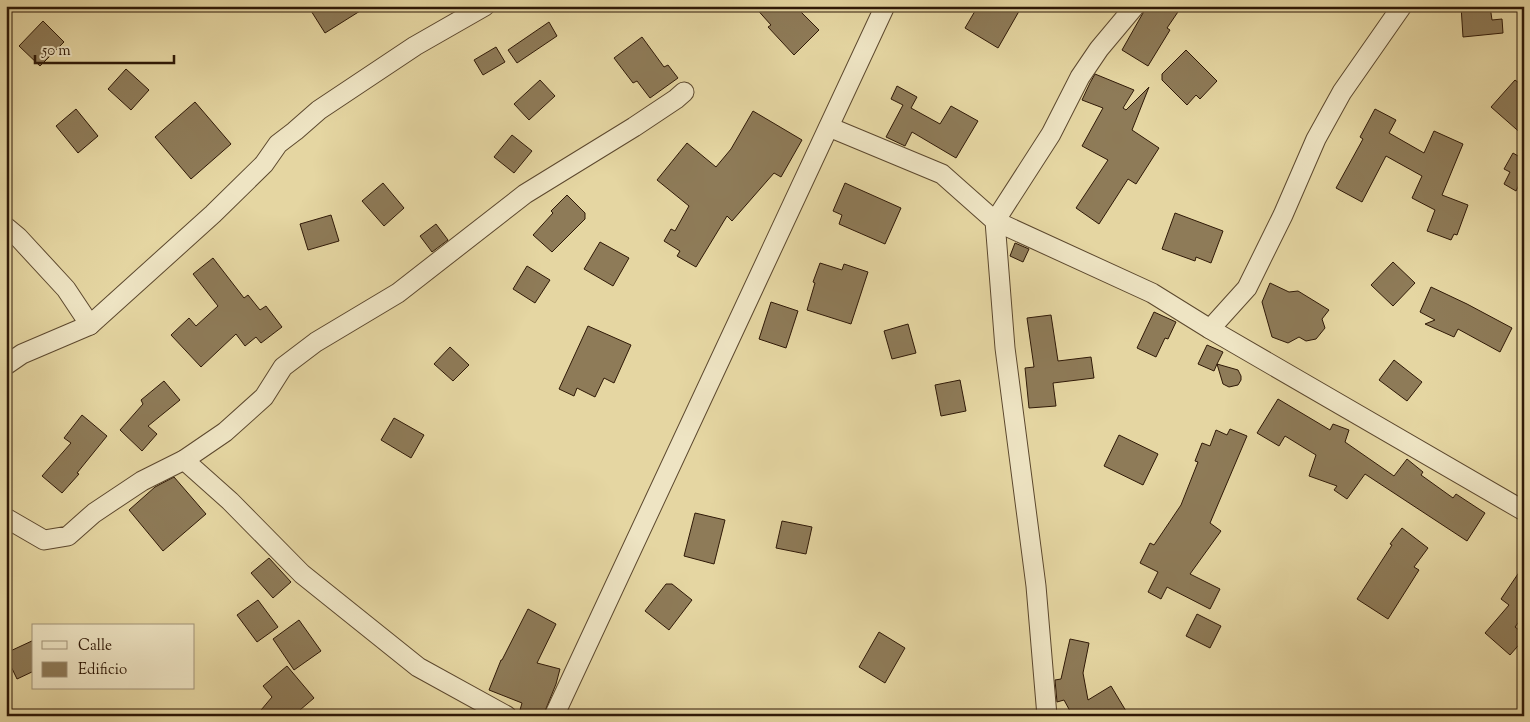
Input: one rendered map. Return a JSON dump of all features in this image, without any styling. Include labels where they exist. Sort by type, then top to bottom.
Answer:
[{"type":"street","points":[[6,365],[22,354],[90,325],[213,214],[264,164],[278,144],[319,110],[415,46],[485,6]]},
{"type":"street","points":[[554,716],[885,6]]},
{"type":"street","points":[[1047,716],[1036,586],[1005,348],[995,220],[1051,134],[1080,77],[1099,49],[1135,6]]},
{"type":"street","points":[[1210,329],[1248,288],[1284,215],[1319,133],[1342,92],[1402,6]]},
{"type":"street","points":[[6,518],[44,540],[68,536],[94,512],[134,486],[184,460],[225,432],[264,397],[283,367],[316,342],[398,293],[525,194],[634,127],[684,92]]},
{"type":"street","points":[[829,127],[942,174],[995,220],[1152,293],[1210,329],[1523,510]]},
{"type":"street","points":[[6,227],[18,237],[66,289],[90,325]]},
{"type":"street","points":[[184,460],[230,501],[302,574],[418,667],[507,716]]},
{"type":"building","points":[[308,6],[368,6],[325,33]]},
{"type":"building","points":[[754,6],[795,6],[819,30],[794,55],[768,27],[771,25]]},
{"type":"building","points":[[978,6],[1022,6],[998,48],[965,28]]},
{"type":"building","points":[[1147,6],[1182,6],[1167,28],[1170,30],[1148,66],[1122,50]]},
{"type":"building","points":[[1461,6],[1490,6],[1492,20],[1502,19],[1503,33],[1463,37]]},
{"type":"building","points":[[43,21],[64,42],[40,66],[19,46]]},
{"type":"building","points":[[549,22],[557,36],[517,63],[508,50]]},
{"type":"building","points":[[642,37],[664,67],[668,65],[678,78],[650,98],[637,81],[633,83],[614,58]]},
{"type":"building","points":[[496,47],[505,62],[483,75],[474,60]]},
{"type":"building","points":[[1186,50],[1217,81],[1200,99],[1196,95],[1187,105],[1162,80],[1162,74]]},
{"type":"building","points":[[126,69],[149,90],[131,110],[108,89]]},
{"type":"building","points":[[1095,74],[1134,90],[1123,108],[1126,110],[1149,87],[1132,130],[1159,148],[1136,184],[1128,179],[1099,224],[1076,208],[1108,160],[1082,146],[1103,108],[1082,100]]},
{"type":"building","points":[[540,80],[555,96],[529,120],[514,104]]},
{"type":"building","points":[[1515,80],[1524,87],[1524,136],[1491,107]]},
{"type":"building","points":[[897,86],[917,97],[911,108],[940,124],[951,106],[978,121],[956,158],[912,132],[905,146],[886,137],[903,105],[891,99]]},
{"type":"building","points":[[195,102],[231,144],[191,179],[155,137]]},
{"type":"building","points":[[76,109],[98,136],[78,153],[56,126]]},
{"type":"building","points":[[1375,109],[1396,120],[1389,133],[1424,153],[1434,131],[1463,144],[1442,195],[1468,205],[1457,235],[1454,234],[1451,240],[1427,231],[1435,210],[1412,198],[1422,176],[1386,156],[1362,202],[1336,188],[1363,139],[1360,137]]},
{"type":"building","points":[[753,111],[802,140],[781,177],[774,173],[732,221],[727,216],[696,267],[677,256],[680,251],[664,241],[671,229],[675,231],[689,206],[657,180],[687,143],[716,167],[731,149]]},
{"type":"building","points":[[512,135],[532,151],[514,173],[494,157]]},
{"type":"building","points":[[1524,145],[1524,179],[1522,179],[1516,191],[1504,184],[1510,172],[1504,169],[1513,153],[1518,156]]},
{"type":"building","points":[[383,183],[404,208],[384,226],[362,201]]},
{"type":"building","points":[[845,183],[901,208],[885,244],[839,224],[842,215],[833,211]]},
{"type":"building","points":[[567,195],[585,213],[585,219],[552,252],[533,235],[553,213],[551,211]]},
{"type":"building","points":[[1175,213],[1223,231],[1211,263],[1196,257],[1195,261],[1162,249]]},
{"type":"building","points":[[331,215],[339,241],[308,250],[300,224]]},
{"type":"building","points":[[436,224],[448,240],[432,252],[420,236]]},
{"type":"building","points":[[600,242],[629,258],[613,286],[584,269]]},
{"type":"building","points":[[1015,243],[1029,249],[1023,262],[1010,256]]},
{"type":"building","points":[[213,258],[244,298],[248,295],[260,310],[266,306],[282,327],[261,343],[256,337],[245,346],[236,334],[201,367],[171,335],[189,318],[196,326],[218,306],[193,274]]},
{"type":"building","points":[[1393,262],[1415,283],[1393,306],[1371,285]]},
{"type":"building","points":[[820,263],[842,270],[844,264],[868,272],[851,324],[807,310],[815,283],[813,282]]},
{"type":"building","points":[[527,266],[550,280],[535,303],[513,289]]},
{"type":"building","points":[[1270,283],[1289,292],[1298,291],[1329,310],[1322,319],[1325,328],[1316,339],[1306,341],[1299,337],[1288,343],[1272,337],[1262,302]]},
{"type":"building","points":[[1431,287],[1512,328],[1500,352],[1458,329],[1454,337],[1425,324],[1435,320],[1420,312]]},
{"type":"building","points":[[771,302],[798,311],[786,348],[759,339]]},
{"type":"building","points":[[1154,312],[1176,322],[1168,339],[1165,338],[1156,357],[1137,348]]},
{"type":"building","points":[[1051,315],[1058,361],[1091,357],[1094,378],[1053,383],[1056,406],[1029,408],[1025,368],[1034,367],[1027,318]]},
{"type":"building","points":[[908,324],[916,353],[892,359],[884,331]]},
{"type":"building","points":[[588,326],[631,345],[614,383],[604,378],[595,397],[577,388],[574,396],[559,389]]},
{"type":"building","points":[[1207,345],[1223,352],[1214,371],[1198,364]]},
{"type":"building","points":[[450,347],[469,365],[453,381],[434,364]]},
{"type":"building","points":[[1394,360],[1422,382],[1407,401],[1379,380]]},
{"type":"building","points":[[1217,364],[1238,370],[1241,380],[1238,385],[1229,387],[1223,384]]},
{"type":"building","points":[[960,380],[966,411],[941,416],[935,385]]},
{"type":"building","points":[[164,381],[180,400],[148,426],[157,434],[142,451],[120,430],[143,404],[141,400]]},
{"type":"building","points":[[1278,399],[1330,430],[1333,424],[1349,430],[1345,442],[1394,476],[1407,459],[1423,472],[1421,475],[1453,498],[1456,494],[1485,513],[1467,541],[1365,474],[1347,499],[1334,490],[1337,486],[1309,476],[1316,455],[1285,436],[1279,446],[1257,433]]},
{"type":"building","points":[[82,415],[107,436],[77,473],[79,474],[62,493],[42,476],[71,443],[64,438]]},
{"type":"building","points":[[394,418],[424,435],[411,458],[381,440]]},
{"type":"building","points":[[1230,429],[1247,436],[1210,523],[1221,531],[1190,574],[1220,589],[1210,609],[1167,587],[1161,599],[1148,592],[1158,572],[1140,563],[1150,543],[1154,545],[1181,505],[1198,462],[1195,461],[1202,443],[1210,446],[1216,430],[1227,435]]},
{"type":"building","points":[[1119,435],[1158,454],[1143,485],[1104,466]]},
{"type":"building","points":[[174,477],[206,514],[163,551],[129,510],[155,487]]},
{"type":"building","points":[[695,513],[725,520],[714,564],[684,556]]},
{"type":"building","points":[[782,521],[812,527],[806,554],[776,548]]},
{"type":"building","points":[[1402,528],[1428,548],[1414,567],[1419,570],[1388,619],[1357,599],[1392,545],[1390,544]]},
{"type":"building","points":[[269,558],[291,582],[273,598],[251,573]]},
{"type":"building","points":[[1524,565],[1524,615],[1515,627],[1524,634],[1524,639],[1510,655],[1485,633],[1509,605],[1501,599]]},
{"type":"building","points":[[666,584],[672,584],[692,600],[669,630],[645,611]]},
{"type":"building","points":[[258,600],[278,627],[257,642],[237,615]]},
{"type":"building","points":[[528,609],[556,624],[537,663],[560,669],[543,716],[520,710],[522,703],[489,690],[501,660]]},
{"type":"building","points":[[1197,614],[1221,626],[1210,648],[1186,636]]},
{"type":"building","points":[[299,620],[321,651],[294,670],[273,639]]},
{"type":"building","points":[[879,632],[905,648],[885,683],[859,667]]},
{"type":"building","points":[[1070,639],[1089,643],[1083,673],[1088,700],[1111,686],[1129,716],[1062,716],[1070,711],[1064,700],[1057,702],[1055,680],[1061,679]]},
{"type":"building","points":[[32,641],[32,672],[17,679],[6,653]]},
{"type":"building","points":[[287,666],[314,698],[293,716],[256,716],[272,697],[263,686]]}]
